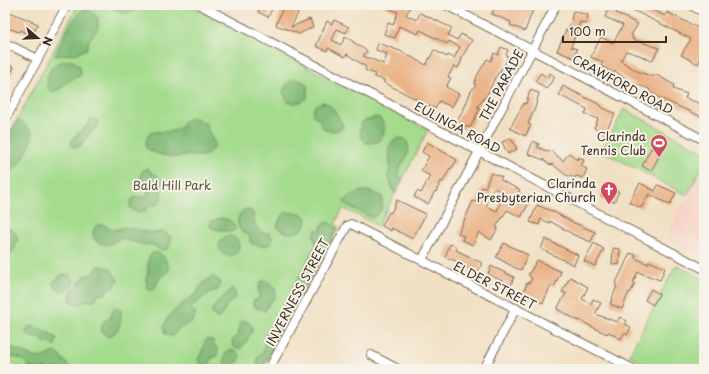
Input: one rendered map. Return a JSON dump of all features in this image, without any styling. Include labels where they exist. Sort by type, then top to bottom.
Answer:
[{"type":"main road","points":[[693,5],[704,11]]},
{"type":"street","points":[[5,120],[67,5]]},
{"type":"street","name":"EULINGA ROAD","points":[[200,5],[704,269]]},
{"type":"street","name":"CRAWFORD ROAD","points":[[446,5],[704,140]]},
{"type":"street","name":"THE PARADE","points":[[422,260],[556,5]]},
{"type":"street","points":[[5,43],[38,59]]},
{"type":"street","name":"ELDER STREET","points":[[346,226],[351,224],[357,226],[633,369]]},
{"type":"street","name":"INVERNESS STREET","points":[[269,369],[346,226]]},
{"type":"street","points":[[484,369],[516,308]]},
{"type":"street","points":[[371,355],[398,369]]},
{"type":"shaded area","points":[[704,163],[704,258],[665,238]]},
{"type":"green space","name":"Bald Hill Park","points":[[78,5],[189,5],[428,130],[378,226],[343,208],[335,224],[339,227],[263,369],[24,369],[5,360],[5,142]]},
{"type":"green space","points":[[111,5],[135,5],[133,12],[121,13]]},
{"type":"green space","points":[[84,9],[91,11],[98,18],[98,28],[89,40],[87,49],[77,53],[55,56],[71,25]]},
{"type":"green space","points":[[63,61],[73,61],[80,66],[81,75],[68,81],[60,89],[52,92],[48,88],[48,75],[54,65]]},
{"type":"green space","points":[[294,79],[302,81],[308,90],[307,98],[296,103],[288,102],[283,92],[287,84]]},
{"type":"green space","points":[[324,102],[335,112],[343,125],[342,128],[336,131],[325,129],[320,125],[321,121],[313,115],[313,110],[316,105]]},
{"type":"green space","name":"Clarinda Tennis Club","points":[[624,109],[704,152],[704,163],[687,195],[602,151]]},
{"type":"green space","points":[[376,117],[381,119],[383,122],[385,128],[384,133],[378,142],[367,143],[360,134],[362,122]]},
{"type":"green space","points":[[91,118],[97,120],[99,125],[80,146],[72,146],[71,143],[73,138],[84,129]]},
{"type":"green space","points":[[195,118],[205,123],[215,145],[206,155],[185,155],[172,157],[153,152],[146,148],[146,141],[150,134],[154,132],[173,131],[182,127],[183,122],[188,119]]},
{"type":"green space","points":[[17,120],[32,131],[32,138],[27,151],[5,180],[5,143]]},
{"type":"green space","points":[[398,138],[405,139],[409,149],[408,154],[399,170],[398,176],[403,179],[396,193],[392,190],[388,177],[390,168],[389,147]]},
{"type":"green space","points":[[148,168],[151,173],[157,175],[163,182],[161,193],[162,196],[158,204],[148,207],[144,212],[137,212],[130,207],[130,204],[133,198],[147,196],[147,188],[141,174]]},
{"type":"green space","points":[[363,191],[369,191],[382,196],[381,209],[378,214],[372,218],[345,204],[344,201]]},
{"type":"green space","points":[[246,209],[251,211],[254,216],[255,224],[260,231],[270,233],[272,241],[270,244],[263,246],[251,243],[249,236],[239,229],[238,217]]},
{"type":"green space","points":[[286,212],[302,214],[307,218],[306,225],[296,233],[292,234],[281,230],[277,227],[281,217]]},
{"type":"green space","points":[[221,218],[231,221],[235,227],[235,230],[230,232],[211,228],[210,224],[212,221]]},
{"type":"green space","points":[[328,222],[337,228],[261,369],[256,369],[258,358],[260,354],[263,353],[266,334],[274,328],[287,299],[317,243],[315,242],[314,235],[316,229],[320,231],[322,225]]},
{"type":"green space","points":[[5,224],[15,234],[17,241],[14,249],[5,259]]},
{"type":"green space","points":[[97,225],[104,225],[114,230],[125,227],[152,233],[164,232],[170,236],[171,241],[168,249],[164,250],[160,250],[154,245],[144,245],[121,238],[110,244],[101,244],[93,236],[94,229]]},
{"type":"green space","points":[[229,236],[236,239],[239,246],[236,253],[229,256],[222,253],[219,246],[222,239]]},
{"type":"green space","points":[[152,253],[158,253],[164,257],[168,271],[166,274],[161,276],[155,288],[150,290],[146,288],[146,279],[149,258]]},
{"type":"green space","points":[[676,265],[704,279],[704,369],[656,369],[629,355]]},
{"type":"green space","points":[[99,266],[110,268],[118,280],[114,287],[108,288],[105,294],[98,294],[94,302],[87,300],[76,304],[71,301],[70,294],[73,289],[78,287],[79,282],[86,275],[91,275]]},
{"type":"green space","points":[[61,275],[70,275],[75,280],[72,286],[65,291],[56,289],[52,283]]},
{"type":"green space","points":[[212,277],[219,280],[220,284],[218,290],[210,292],[190,308],[196,313],[193,321],[177,330],[173,336],[167,335],[164,328],[165,322],[179,306],[196,293],[206,280]]},
{"type":"green space","points":[[262,281],[268,282],[276,291],[274,299],[269,303],[265,311],[256,308],[253,304],[254,300],[258,300],[259,298],[259,287]]},
{"type":"green space","points":[[232,288],[236,296],[227,304],[219,318],[215,317],[212,313],[212,309]]},
{"type":"green space","points":[[119,307],[121,309],[118,329],[112,335],[107,337],[102,332],[103,323],[110,318],[113,310]]},
{"type":"green space","points":[[241,321],[248,322],[253,329],[244,345],[240,348],[236,348],[233,346],[232,341],[239,333]]},
{"type":"green space","points":[[33,326],[57,338],[55,345],[45,343],[41,338],[35,338],[29,335],[26,332],[28,327]]},
{"type":"green space","points":[[208,339],[213,340],[213,344],[218,349],[217,356],[211,358],[210,363],[207,366],[200,363],[198,358],[205,341]]},
{"type":"green space","points":[[11,347],[36,358],[55,352],[69,366],[69,369],[35,369],[29,367],[24,360],[6,356],[6,348]]},
{"type":"green space","points":[[229,350],[238,353],[240,357],[238,362],[226,366],[224,358]]},
{"type":"building","points":[[261,5],[274,5],[268,17],[258,12]]},
{"type":"building","points":[[284,5],[302,5],[291,27],[310,19],[313,27],[299,34],[276,25]]},
{"type":"building","points":[[380,5],[405,5],[410,7],[406,15],[417,20],[420,13],[452,28],[448,35],[457,40],[461,34],[472,40],[461,59],[462,60],[458,68],[454,66],[448,77],[451,78],[446,87],[459,94],[452,107],[439,101],[435,109],[383,82],[385,80],[374,77],[375,74],[365,70],[366,67],[347,54],[345,57],[328,48],[327,51],[316,46],[327,21],[332,24],[334,20],[349,27],[346,33],[337,29],[332,40],[341,45],[345,37],[367,51],[363,56],[384,64],[387,54],[376,50],[378,43],[400,51],[426,65],[434,50],[447,57],[448,55],[454,58],[460,47],[449,41],[447,44],[420,30],[418,34],[399,26],[395,38],[384,34],[388,23],[393,25],[398,12]]},
{"type":"building","points":[[496,5],[512,5],[516,8],[518,5],[529,5],[534,7],[525,31],[510,25],[511,22],[492,14]]},
{"type":"building","points":[[610,5],[620,5],[616,13],[638,24],[631,35],[633,36],[632,39],[659,48],[652,61],[626,51],[621,61],[637,71],[653,77],[655,74],[674,85],[673,89],[687,94],[685,98],[704,105],[704,118],[658,97],[649,91],[650,89],[633,83],[615,71],[614,73],[601,66],[603,62],[591,57],[601,37],[613,43],[623,25],[605,17]]},
{"type":"building","points":[[623,5],[647,5],[646,7],[665,16],[667,12],[704,31],[704,55],[698,64],[681,55],[691,39]]},
{"type":"building","points":[[5,10],[38,24],[32,36],[20,30],[19,32],[5,27]]},
{"type":"building","points":[[573,11],[588,15],[586,24],[580,22],[571,47],[577,49],[574,58],[557,51],[572,20]]},
{"type":"building","points":[[501,47],[508,50],[506,55],[508,56],[505,64],[495,78],[487,95],[477,107],[480,108],[470,128],[466,126],[464,129],[455,124],[464,109],[471,91],[476,85],[474,84],[478,74],[487,59],[491,61],[494,53],[498,55]]},
{"type":"building","points":[[5,63],[14,67],[5,88]]},
{"type":"building","points":[[541,73],[547,78],[550,73],[555,77],[546,89],[535,81]]},
{"type":"building","points":[[563,86],[615,114],[604,134],[594,128],[598,119],[585,114],[587,109],[559,95]]},
{"type":"building","points":[[530,90],[539,93],[535,108],[528,124],[531,125],[525,136],[510,128],[524,103],[526,104]]},
{"type":"building","points":[[511,138],[517,149],[508,154],[502,142]]},
{"type":"building","points":[[533,141],[539,144],[537,147],[549,152],[550,150],[563,161],[569,153],[577,160],[578,157],[584,160],[581,166],[587,169],[583,178],[576,176],[575,178],[566,175],[552,164],[550,165],[544,160],[528,154]]},
{"type":"building","points":[[427,142],[457,160],[451,169],[450,168],[443,182],[441,181],[428,204],[414,197],[417,191],[421,193],[430,176],[421,171],[429,156],[422,152]]},
{"type":"building","points":[[651,148],[661,153],[651,171],[642,166]]},
{"type":"building","points":[[491,173],[502,177],[500,180],[520,190],[517,195],[530,201],[521,217],[507,210],[496,227],[498,228],[491,240],[479,232],[473,245],[462,240],[464,236],[458,234],[473,201],[476,202],[482,187],[485,188]],"holes":[[[493,188],[504,192],[497,211],[486,206]]]},
{"type":"building","points":[[640,183],[655,191],[658,185],[676,193],[670,205],[649,194],[641,208],[629,202]]},
{"type":"building","points":[[605,186],[619,192],[614,202],[601,196]]},
{"type":"building","points":[[397,200],[426,214],[412,239],[392,228],[391,231],[382,226],[389,212],[391,213]]},
{"type":"building","points":[[537,205],[595,232],[591,242],[574,235],[550,221],[550,223],[541,219],[539,225],[530,222]]},
{"type":"building","points":[[545,239],[578,255],[574,265],[541,249]]},
{"type":"building","points":[[504,243],[528,255],[521,270],[496,257]]},
{"type":"building","points":[[594,243],[604,249],[595,266],[584,261]]},
{"type":"building","points":[[450,244],[457,247],[456,250],[482,263],[477,273],[464,266],[464,264],[445,257]]},
{"type":"building","points":[[613,248],[620,249],[619,265],[612,264]]},
{"type":"building","points":[[630,253],[636,255],[635,258],[648,264],[649,261],[665,268],[660,280],[638,272],[633,283],[635,284],[630,293],[629,292],[622,309],[610,304],[617,286],[615,285]]},
{"type":"building","points":[[537,260],[561,272],[554,287],[551,285],[543,303],[523,294],[527,283],[529,283],[532,278],[529,274]]},
{"type":"building","points":[[491,266],[514,277],[511,285],[488,274]]},
{"type":"building","points":[[570,277],[588,287],[582,299],[591,304],[593,299],[601,303],[595,314],[617,322],[620,317],[627,321],[625,324],[631,327],[627,335],[624,333],[621,339],[608,332],[607,334],[557,309],[566,293],[562,292]]},
{"type":"building","points":[[651,289],[659,294],[653,305],[645,300]]},
{"type":"place","name":"Clarinda Tennis Club","points":[[659,158]]},
{"type":"place","name":"Clarinda Presbyterian Church","points":[[609,205]]}]
